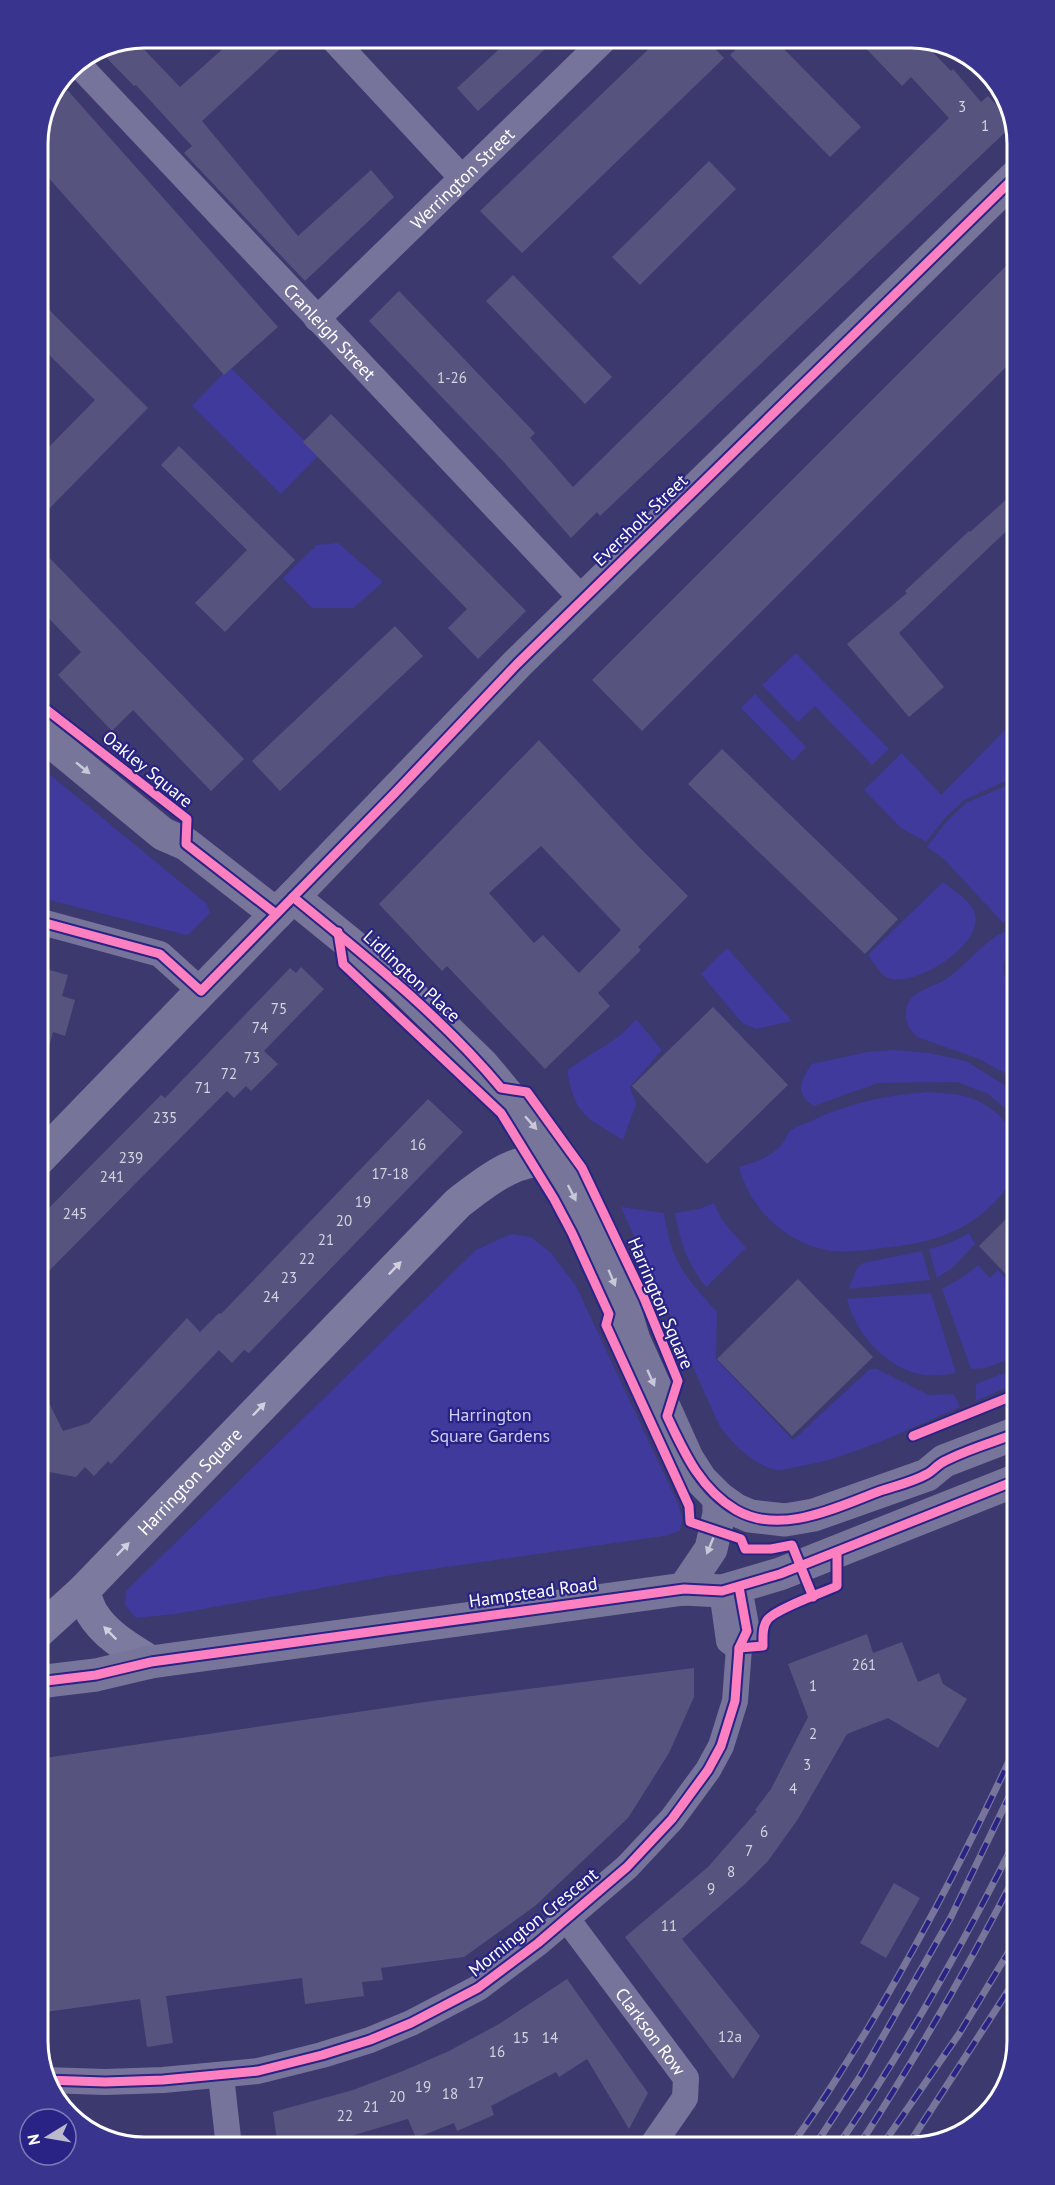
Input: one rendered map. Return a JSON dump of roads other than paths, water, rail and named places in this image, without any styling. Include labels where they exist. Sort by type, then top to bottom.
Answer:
[{"type":"highway","points":[[48,739],[163,834],[186,844],[284,905]]},
{"type":"highway","name":"Lidlington Place","points":[[284,905],[395,980],[482,1064],[538,1131],[556,1160]]},
{"type":"highway","name":"Harrington Square","points":[[556,1160],[605,1260],[623,1304],[634,1340],[687,1458],[701,1480],[719,1498],[736,1510],[750,1516],[769,1519],[795,1519],[814,1515],[927,1474],[944,1461],[1007,1437]]},
{"type":"highway","name":"Hampstead Road","points":[[48,1681],[96,1675],[151,1662],[684,1588],[730,1589],[801,1566],[1007,1484]]},
{"type":"highway","points":[[684,1588],[711,1549],[719,1498]]},
{"type":"main road","name":"Eversholt Street","points":[[284,905],[517,664],[1007,185]]},
{"type":"main road","points":[[48,1150],[284,905]]},
{"type":"street","points":[[341,48],[462,178]]},
{"type":"street","name":"Werrington Street","points":[[317,319],[596,48]]},
{"type":"street","name":"Cranleigh Street","points":[[84,70],[583,600]]},
{"type":"street","points":[[48,924],[160,954],[201,991]]},
{"type":"street","name":"Harrington Square","points":[[48,1623],[82,1591],[458,1203],[497,1173],[539,1158],[556,1160]]},
{"type":"street","name":"Mornington Crescent","points":[[56,2080],[105,2082],[221,2076],[258,2071],[322,2055],[370,2040],[411,2023],[478,1988],[513,1963],[567,1919],[649,1846],[708,1770],[721,1746],[730,1722],[736,1692],[739,1648],[747,1631],[730,1589]]},
{"type":"street","points":[[82,1591],[92,1613],[117,1641],[151,1662]]},
{"type":"street","name":"Clarkson Row","points":[[567,1919],[686,2078],[685,2098],[658,2137]]},
{"type":"street","points":[[221,2076],[228,2137]]},
{"type":"railway","points":[[797,2137],[838,2077],[906,1963],[1007,1765]]},
{"type":"railway","points":[[821,2137],[861,2075],[951,1917],[1007,1801]]},
{"type":"railway","points":[[844,2137],[932,1995],[1007,1857]]},
{"type":"railway","points":[[864,2137],[941,2012],[1007,1891]]},
{"type":"railway","points":[[888,2137],[959,2034],[1007,1955]]},
{"type":"railway","points":[[914,2137],[1007,1992]]},
{"type":"park label","name":"Harrington Square Gardens","points":[[490,1424]]}]
